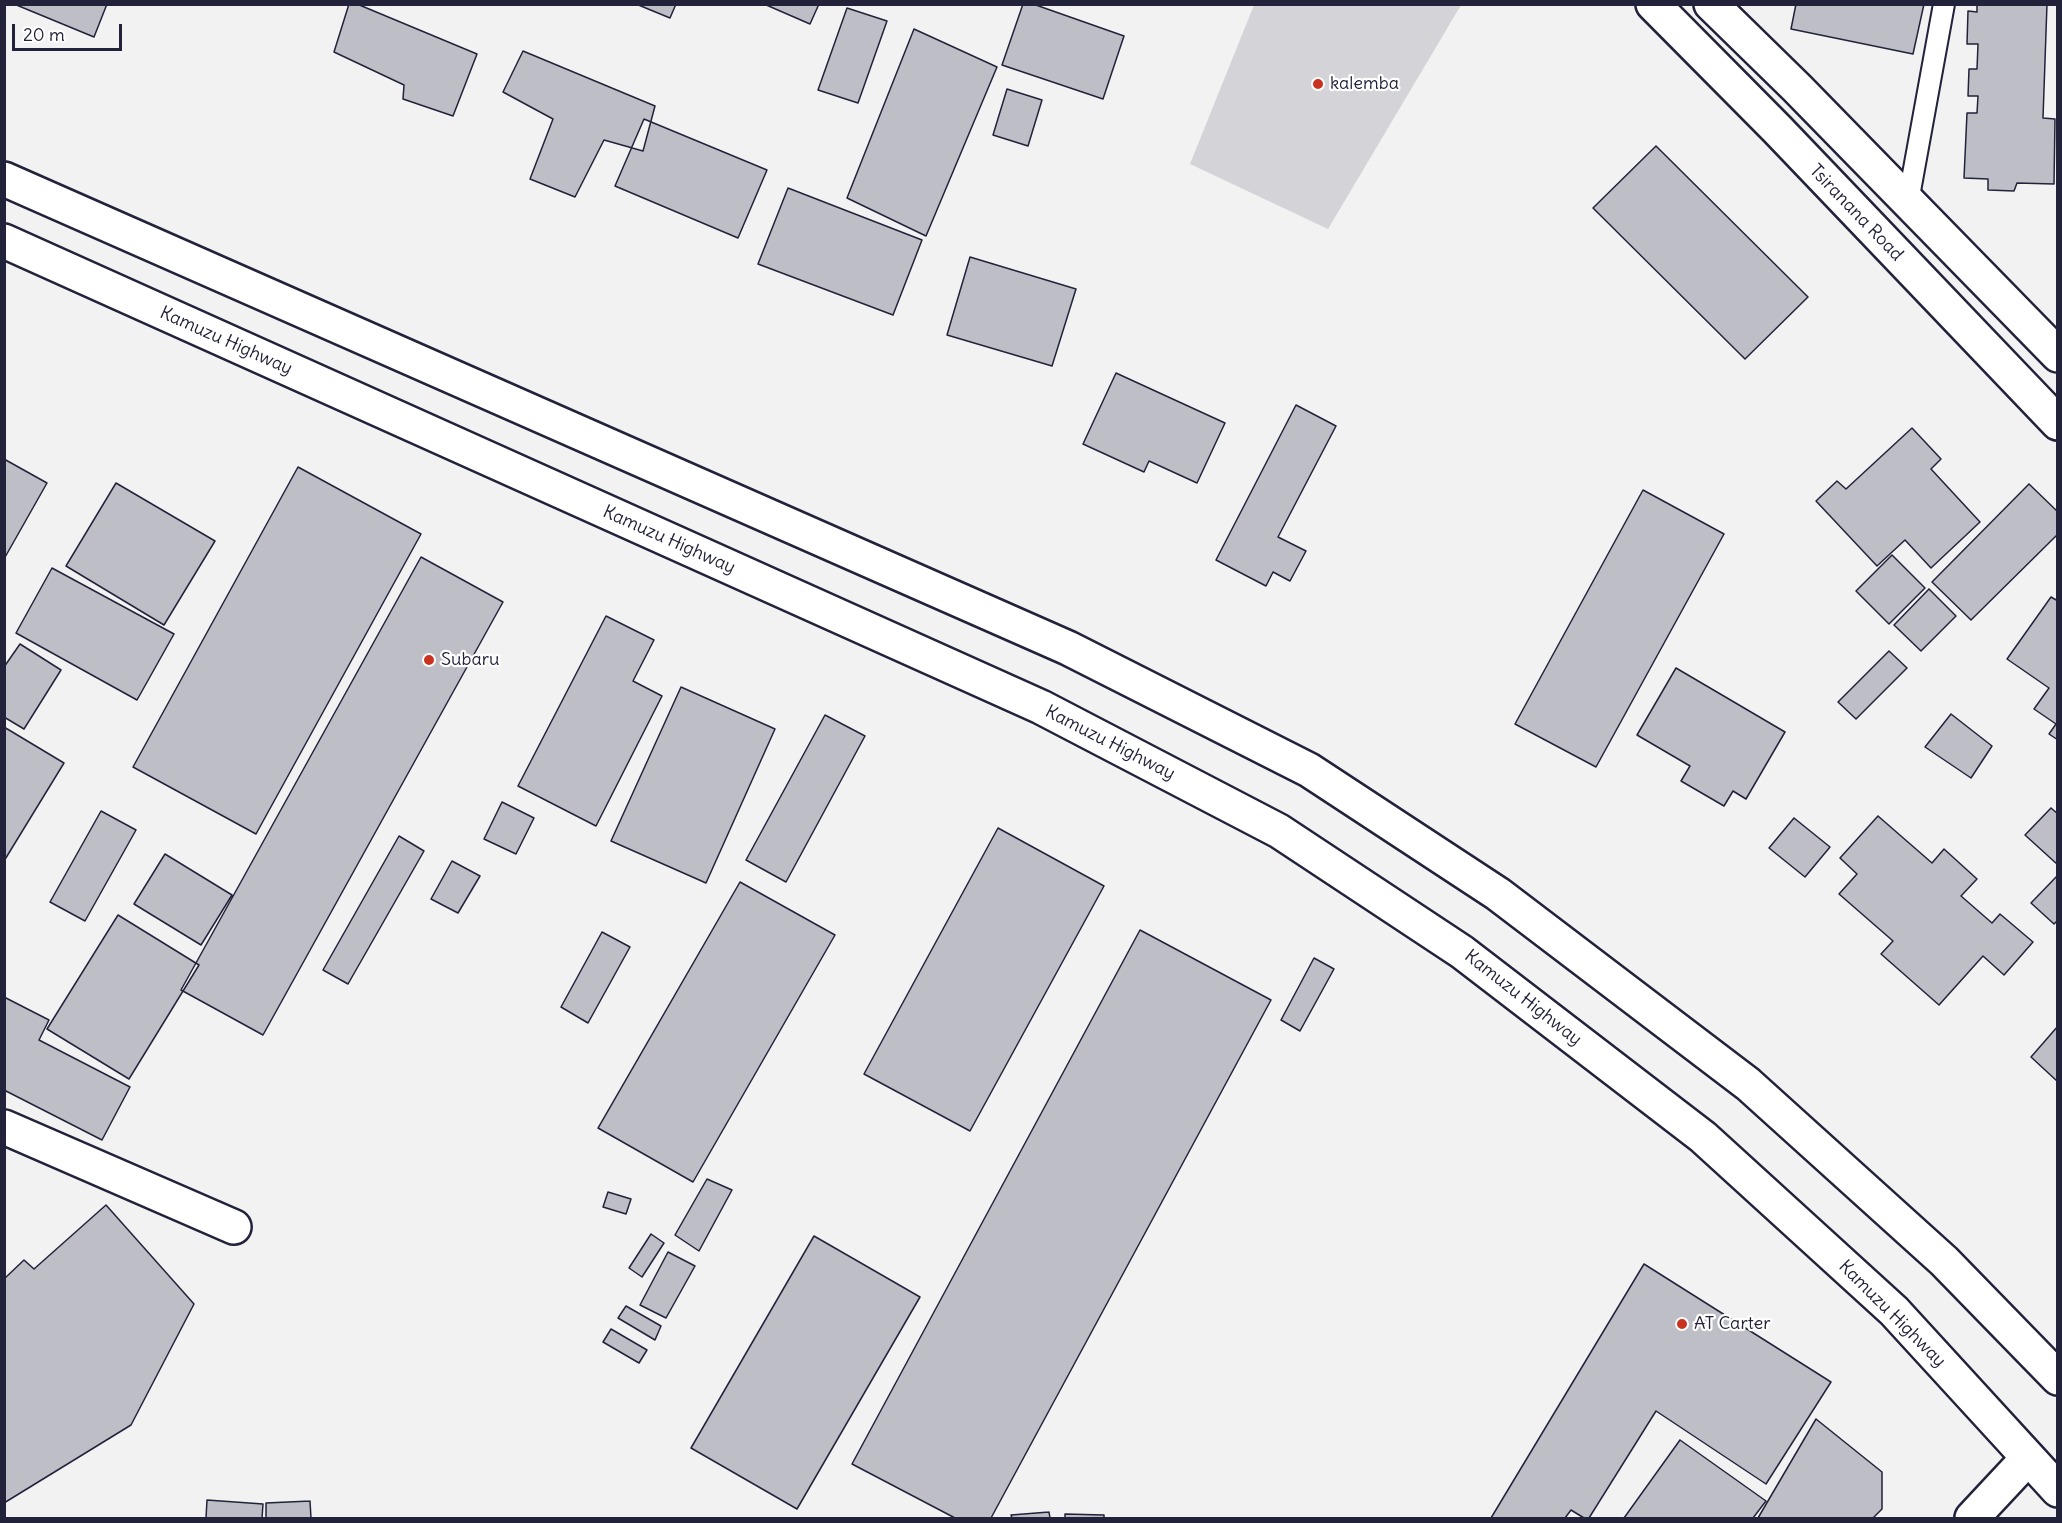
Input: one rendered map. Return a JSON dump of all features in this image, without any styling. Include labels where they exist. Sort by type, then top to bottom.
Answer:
[{"type":"main road","name":"Tsiranana Road","points":[[1653,4],[1777,129],[2058,423]]},
{"type":"main road","points":[[1711,4],[1797,88],[2058,355]]},
{"type":"main road","points":[[4,179],[1068,648],[1309,771],[1498,894],[1748,1084],[1944,1261],[2058,1378]]},
{"type":"main road","name":"Kamuzu Highway","points":[[4,242],[1041,707],[1279,831],[1462,952],[1702,1137],[1894,1311],[2058,1490]]},
{"type":"main road","points":[[4,1127],[234,1227]]},
{"type":"main road","points":[[1972,1518],[2028,1458]]},
{"type":"lane","points":[[1908,202],[1944,4]]},
{"type":"shaded area","name":"kalemba","points":[[1254,5],[1461,5],[1328,229],[1190,164]]},
{"type":"building","points":[[14,4],[107,4],[94,37]]},
{"type":"building","points":[[349,4],[357,4],[477,54],[453,116],[403,99],[404,85],[334,52]]},
{"type":"building","points":[[636,4],[676,4],[670,18]]},
{"type":"building","points":[[764,4],[819,4],[810,24]]},
{"type":"building","points":[[1023,4],[1033,4],[1124,36],[1103,99],[1002,65]]},
{"type":"building","points":[[1796,4],[1924,4],[1913,54],[1791,29]]},
{"type":"building","points":[[1977,4],[2047,4],[2043,118],[2055,119],[2054,184],[2017,183],[2014,191],[1988,190],[1988,179],[1964,178],[1967,113],[1977,113],[1978,96],[1968,96],[1969,69],[1977,69],[1978,44],[1967,44],[1968,11],[1977,12]]},
{"type":"building","points":[[847,8],[887,21],[858,103],[818,90]]},
{"type":"building","points":[[914,29],[997,67],[926,236],[847,198]]},
{"type":"building","points":[[523,51],[655,106],[643,151],[604,140],[575,197],[530,179],[553,119],[503,92]]},
{"type":"building","points":[[1007,89],[1042,100],[1028,146],[993,135]]},
{"type":"building","points":[[644,119],[767,170],[738,238],[615,186]]},
{"type":"building","points":[[1656,146],[1808,297],[1745,359],[1593,208]]},
{"type":"building","points":[[788,188],[922,240],[893,315],[758,264]]},
{"type":"building","points":[[970,257],[1076,289],[1052,366],[947,335]]},
{"type":"building","points":[[1116,373],[1225,423],[1197,483],[1149,461],[1144,472],[1083,444]]},
{"type":"building","points":[[1296,405],[1336,426],[1278,537],[1306,551],[1290,581],[1273,572],[1266,586],[1216,560]]},
{"type":"building","points":[[1912,428],[1941,459],[1931,469],[1980,522],[1931,568],[1905,540],[1877,566],[1816,501],[1837,481],[1846,489]]},
{"type":"building","points":[[4,459],[47,483],[4,559]]},
{"type":"building","points":[[298,467],[421,534],[256,834],[133,767]]},
{"type":"building","points":[[116,483],[215,541],[164,625],[66,566]]},
{"type":"building","points":[[2029,484],[2058,512],[2058,534],[1971,620],[1932,582]]},
{"type":"building","points":[[1643,490],[1724,534],[1596,767],[1515,724]]},
{"type":"building","points":[[1892,555],[1925,588],[1889,624],[1856,591]]},
{"type":"building","points":[[421,557],[503,602],[263,1035],[181,990]]},
{"type":"building","points":[[52,568],[174,634],[137,700],[16,633]]},
{"type":"building","points":[[1929,589],[1956,616],[1921,651],[1894,625]]},
{"type":"building","points":[[2051,597],[2058,601],[2058,740],[2049,734],[2056,724],[2034,709],[2049,688],[2007,659]]},
{"type":"building","points":[[606,616],[654,640],[633,681],[662,696],[596,826],[518,786]]},
{"type":"building","points":[[20,644],[61,670],[24,729],[4,717],[4,667]]},
{"type":"building","points":[[1889,651],[1907,668],[1856,719],[1838,702]]},
{"type":"building","points":[[1676,668],[1785,732],[1746,799],[1733,791],[1724,806],[1681,781],[1690,766],[1637,735]]},
{"type":"building","points":[[681,687],[775,729],[706,883],[611,841]]},
{"type":"building","points":[[1951,714],[1992,746],[1971,778],[1925,747]]},
{"type":"building","points":[[825,715],[865,736],[786,882],[746,860]]},
{"type":"building","points":[[4,727],[64,763],[4,861]]},
{"type":"building","points":[[502,802],[534,818],[516,854],[484,839]]},
{"type":"building","points":[[2051,808],[2058,814],[2058,865],[2025,835]]},
{"type":"building","points":[[101,811],[136,830],[85,921],[50,902]]},
{"type":"building","points":[[1878,816],[1932,863],[1944,849],[1977,879],[1961,896],[1992,923],[2000,914],[2033,942],[2004,975],[1983,956],[1939,1005],[1881,954],[1893,941],[1839,894],[1857,874],[1840,858]]},
{"type":"building","points":[[1794,818],[1830,847],[1805,877],[1769,848]]},
{"type":"building","points":[[998,828],[1104,886],[970,1131],[864,1074]]},
{"type":"building","points":[[399,836],[424,851],[348,984],[323,970]]},
{"type":"building","points":[[165,854],[232,895],[201,945],[134,904]]},
{"type":"building","points":[[452,861],[480,876],[458,913],[431,899]]},
{"type":"building","points":[[2058,875],[2058,920],[2054,924],[2031,903]]},
{"type":"building","points":[[740,882],[835,935],[693,1182],[598,1128]]},
{"type":"building","points":[[118,915],[199,965],[129,1079],[47,1029]]},
{"type":"building","points":[[1140,930],[1271,1000],[991,1518],[955,1518],[852,1464]]},
{"type":"building","points":[[602,932],[630,947],[588,1023],[561,1007]]},
{"type":"building","points":[[1314,958],[1334,969],[1300,1031],[1281,1020]]},
{"type":"building","points":[[4,997],[49,1020],[39,1040],[130,1087],[102,1140],[4,1090]]},
{"type":"building","points":[[2058,1026],[2058,1082],[2031,1057]]},
{"type":"building","points":[[707,1179],[732,1190],[699,1251],[675,1235]]},
{"type":"building","points":[[608,1192],[631,1199],[626,1214],[603,1207]]},
{"type":"building","points":[[106,1205],[194,1304],[131,1425],[4,1503],[4,1279],[24,1260],[34,1269]]},
{"type":"building","points":[[651,1234],[664,1243],[642,1277],[629,1268]]},
{"type":"building","points":[[814,1236],[920,1297],[797,1509],[691,1448]]},
{"type":"building","points":[[668,1252],[695,1266],[666,1318],[640,1305]]},
{"type":"building","points":[[1644,1264],[1831,1382],[1766,1484],[1656,1411],[1589,1518],[1584,1518],[1571,1510],[1565,1518],[1491,1518]]},
{"type":"building","points":[[626,1306],[661,1326],[655,1340],[618,1318]]},
{"type":"building","points":[[611,1329],[647,1350],[639,1363],[603,1342]]},
{"type":"building","points":[[1816,1419],[1882,1472],[1882,1509],[1873,1518],[1758,1518]]},
{"type":"building","points":[[1680,1440],[1766,1501],[1753,1518],[1624,1518]]},
{"type":"building","points":[[207,1500],[263,1504],[262,1518],[206,1518]]},
{"type":"building","points":[[310,1501],[311,1518],[266,1518],[266,1503]]},
{"type":"building","points":[[1049,1512],[1050,1518],[1012,1518],[1011,1515]]},
{"type":"building","points":[[1065,1514],[1104,1515],[1104,1518],[1065,1518]]},
{"type":"place","name":"kalemba","points":[[1318,84]]},
{"type":"place","name":"Subaru","points":[[429,660]]},
{"type":"place","name":"AT Carter","points":[[1682,1324]]}]
